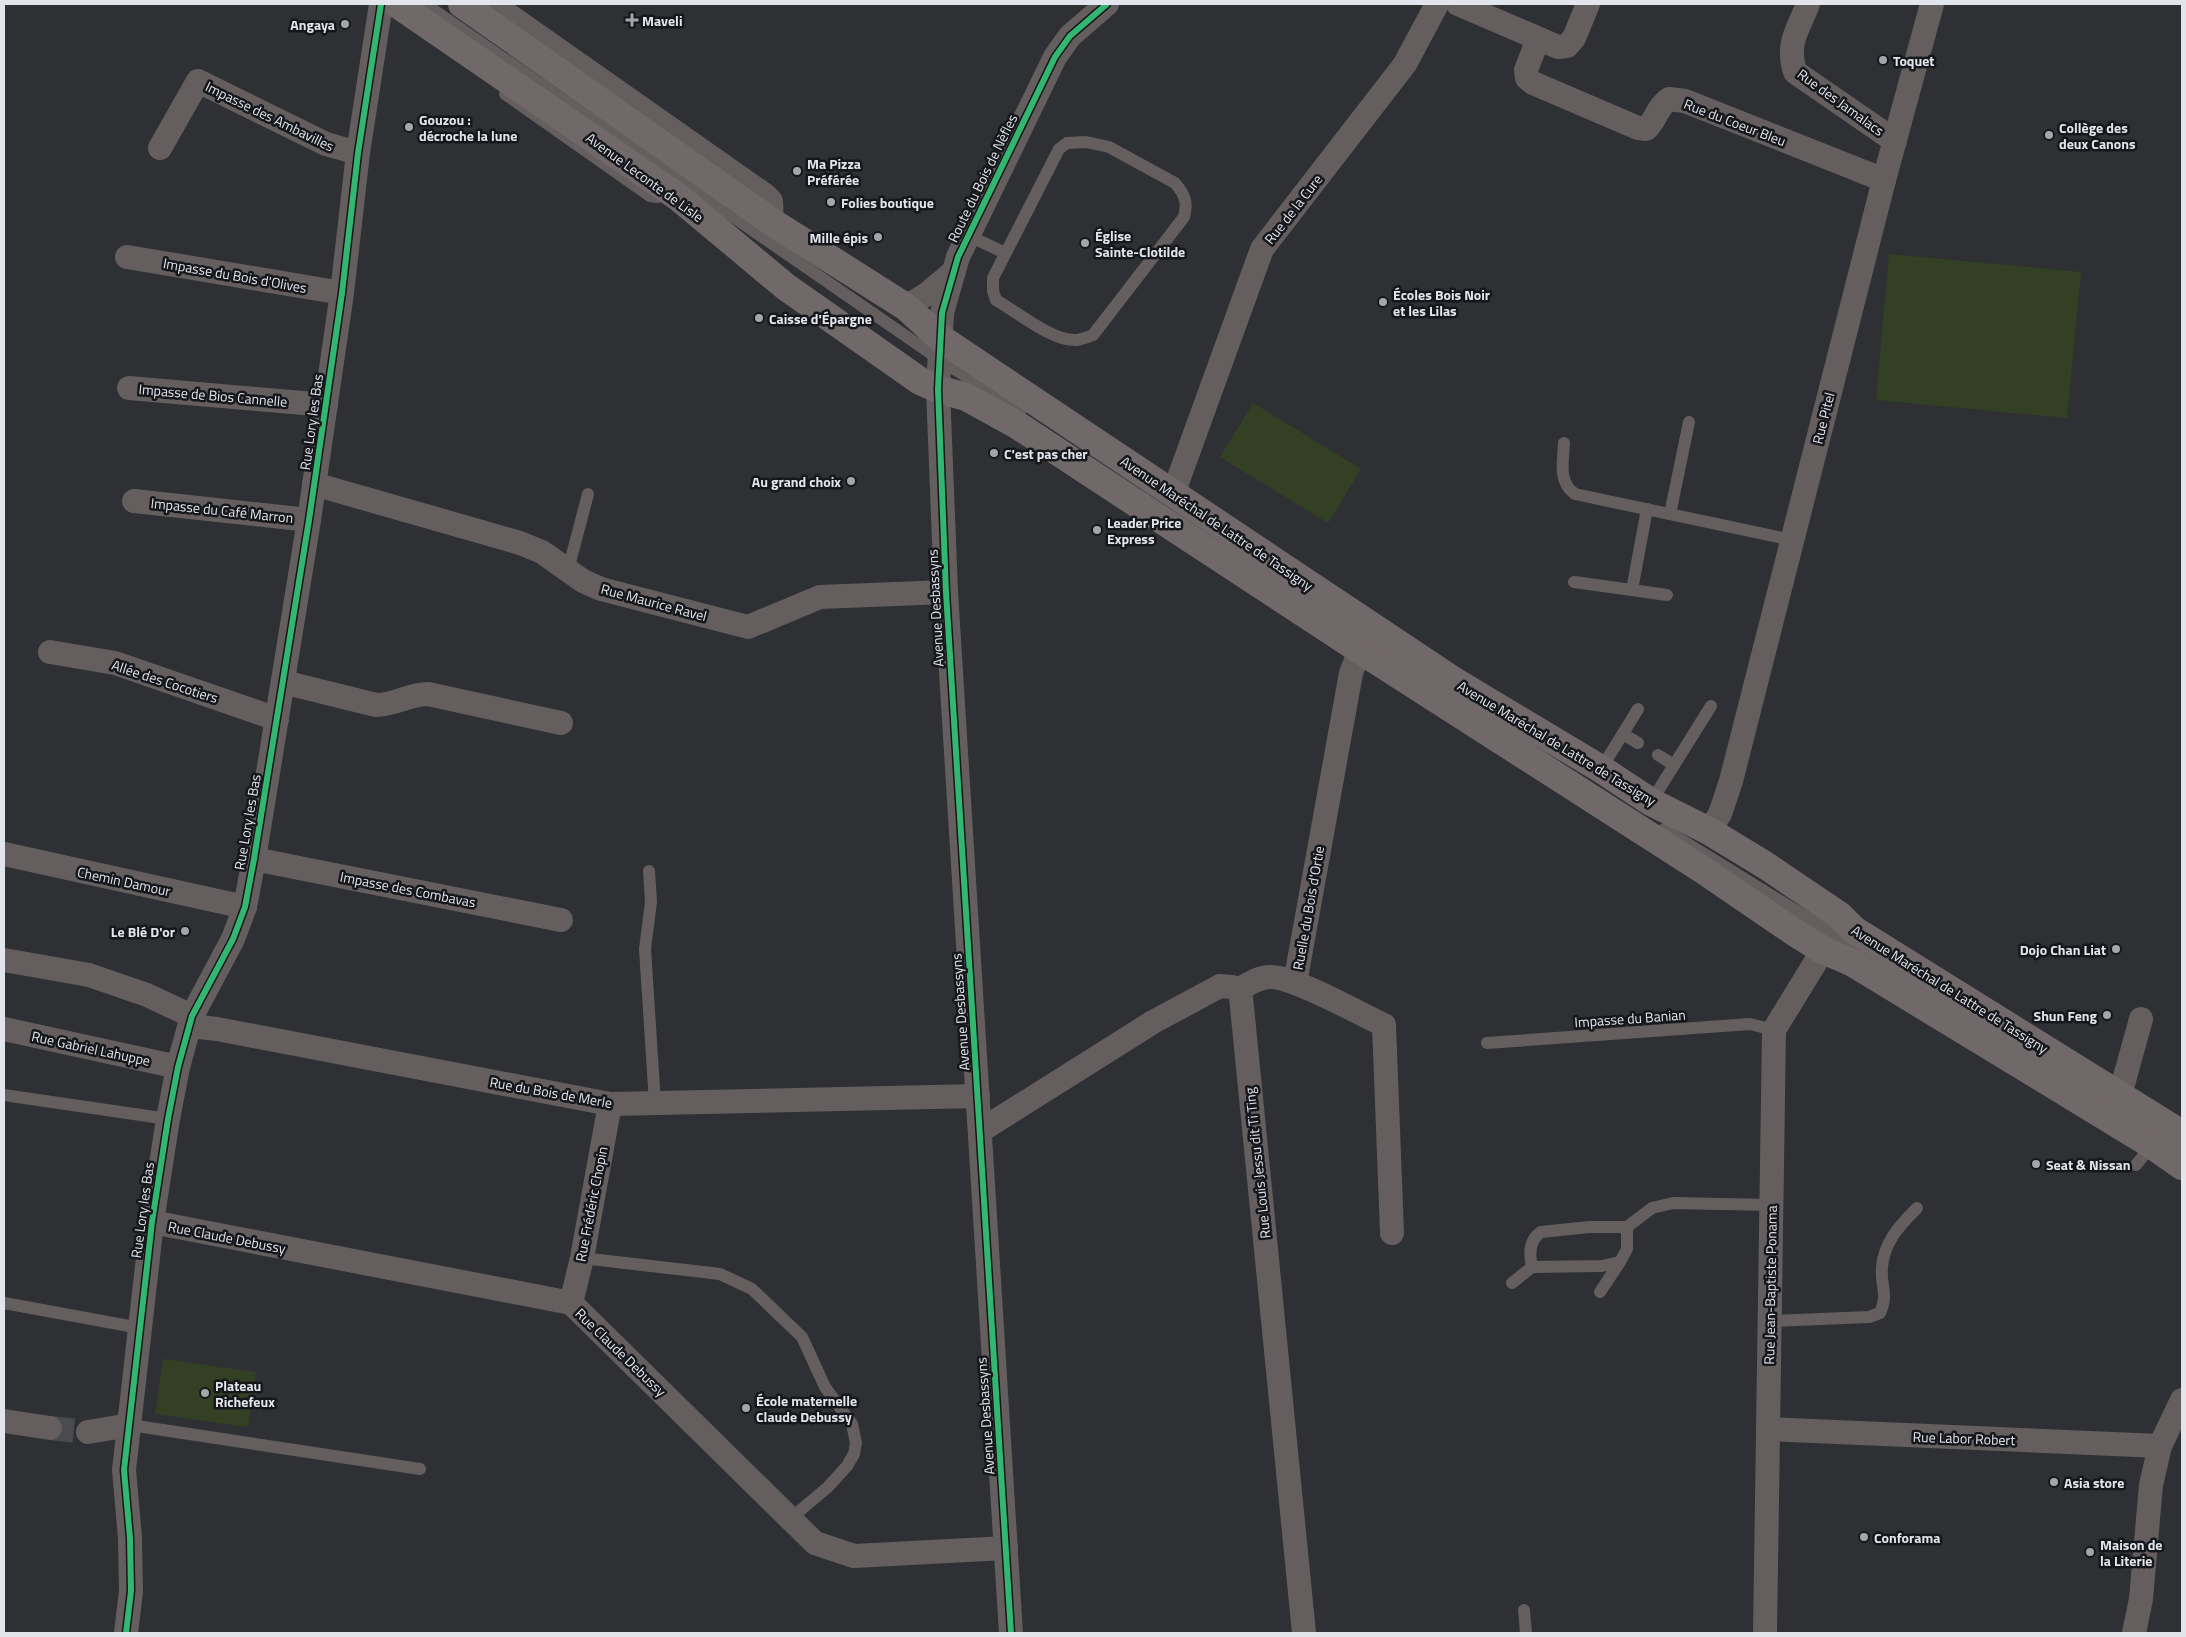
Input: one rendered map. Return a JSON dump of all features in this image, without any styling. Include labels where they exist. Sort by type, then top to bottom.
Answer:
[{"type":"main road","name":"Avenue Leconte de Lisle","points":[[396,4],[672,193],[786,287],[920,381],[938,390]]},
{"type":"main road","points":[[469,8],[772,222],[906,307],[939,348]]},
{"type":"main road","name":"Avenue Maréchal de Lattre de Tassigny","points":[[939,348],[1173,494],[1451,679],[1601,769],[1648,813],[1709,831],[1793,882],[1839,916],[1854,930],[2182,1134]]},
{"type":"main road","name":"Avenue Maréchal de Lattre de Tassigny","points":[[938,390],[966,397],[1017,425],[1360,650],[1703,870],[1823,950],[1853,963],[2144,1155],[2182,1166]]},
{"type":"street","name":"Rue Lory les Bas","points":[[126,1633],[131,1591],[130,1538],[124,1470],[152,1222],[168,1119],[178,1067],[191,1021],[234,939],[245,907],[309,520],[342,293],[358,153],[382,4]]},
{"type":"street","name":"Route du Bois de Nèfles","points":[[938,390],[942,313],[952,273],[967,235],[1055,57],[1070,36],[1108,4]]},
{"type":"street","name":"Rue de la Cure","points":[[1173,494],[1262,249],[1405,64],[1437,4]]},
{"type":"street","points":[[1458,4],[1558,47],[1567,46],[1574,38],[1588,4]]},
{"type":"street","name":"Rue des Jamalacs","points":[[1808,4],[1791,46],[1790,57],[1795,72],[1895,141]]},
{"type":"street","name":"Rue Pitel","points":[[1709,831],[1720,814],[1731,781],[1884,180],[1932,4]]},
{"type":"street","name":"Rue du Coeur Bleu","points":[[1538,40],[1526,70],[1527,78],[1533,83],[1638,128],[1646,128],[1651,124],[1660,105],[1670,99],[1685,101],[1884,180]]},
{"type":"street","name":"Impasse des Ambavilles","points":[[160,148],[198,82],[326,144],[358,153]]},
{"type":"street","name":"Impasse du Bois d'Olives","points":[[127,257],[342,293]]},
{"type":"street","name":"Route du Bois de Nèfles","points":[[906,307],[927,294],[952,273]]},
{"type":"street","name":"Impasse de Bios Cannelle","points":[[129,388],[326,405]]},
{"type":"street","name":"Avenue Desbassyns","points":[[938,390],[946,592],[1012,1633]]},
{"type":"street","name":"Rue Maurice Ravel","points":[[314,484],[520,543],[542,552],[583,581],[601,589],[748,627],[820,597],[946,592]]},
{"type":"street","name":"Impasse du Café Marron","points":[[134,501],[309,520]]},
{"type":"street","name":"Ruelle du Bois d'Ortie","points":[[1360,650],[1351,673],[1294,983],[1384,1025],[1392,1233]]},
{"type":"street","name":"Allée des Cocotiers","points":[[50,652],[115,663],[277,719]]},
{"type":"street","points":[[283,682],[376,706],[388,705],[415,694],[428,694],[561,723]]},
{"type":"street","name":"Chemin Damour","points":[[4,854],[245,907]]},
{"type":"street","name":"Impasse des Combavas","points":[[254,859],[561,920]]},
{"type":"street","points":[[1774,1030],[1823,950]]},
{"type":"street","name":"Rue du Bois de Merle","points":[[4,960],[89,975],[146,995],[191,1021],[217,1029],[610,1104],[978,1096]]},
{"type":"street","points":[[980,1131],[1153,1022],[1220,986],[1232,987],[1238,990],[1253,981],[1270,977],[1294,983]]},
{"type":"street","name":"Rue Louis Jessu dit Ti Ting","points":[[1238,990],[1241,997],[1304,1633]]},
{"type":"street","points":[[2120,1095],[2141,1019]]},
{"type":"street","name":"Rue Gabriel Lahuppe","points":[[4,1029],[178,1067]]},
{"type":"street","name":"Rue Jean-Baptiste Ponama","points":[[1765,1633],[1774,1030]]},
{"type":"street","name":"Rue Frédéric Chopin","points":[[571,1304],[582,1258],[610,1104]]},
{"type":"street","name":"Rue Claude Debussy","points":[[152,1222],[571,1304],[815,1543],[854,1556],[1006,1548]]},
{"type":"street","points":[[2134,1633],[2141,1599],[2151,1485],[2160,1446],[2182,1400]]},
{"type":"street","points":[[4,1421],[50,1428]]},
{"type":"street","points":[[88,1432],[130,1425]]},
{"type":"street","name":"Rue Labor Robert","points":[[1768,1429],[2160,1446]]},
{"type":"lane","points":[[392,4],[424,37],[464,65]]},
{"type":"lane","name":"Avenue Leconte de Lisle","points":[[425,4],[939,348]]},
{"type":"lane","points":[[496,88],[650,196],[664,196],[672,193]]},
{"type":"lane","points":[[1086,142],[1109,148],[1175,183],[1186,198],[1187,206],[1184,218],[1093,335],[1078,340],[1066,339],[1050,333],[996,300],[993,291],[994,278],[1005,253],[1059,149],[1067,143],[1086,142]]},
{"type":"lane","points":[[967,235],[1005,253]]},
{"type":"lane","name":"Avenue Maréchal de Lattre de Tassigny","points":[[939,348],[1538,752],[1648,813],[1950,1006]]},
{"type":"lane","points":[[1670,514],[1689,422]]},
{"type":"lane","points":[[1564,444],[1563,480],[1568,490],[1575,494],[1792,540]]},
{"type":"lane","points":[[568,570],[588,494]]},
{"type":"lane","points":[[1632,590],[1647,509]]},
{"type":"lane","points":[[1574,582],[1668,595]]},
{"type":"lane","points":[[1648,813],[1674,765],[1711,706]]},
{"type":"lane","points":[[1601,769],[1638,709]]},
{"type":"lane","points":[[1623,734],[1638,743]]},
{"type":"lane","points":[[1658,755],[1674,765]]},
{"type":"lane","points":[[649,871],[651,902],[645,949],[655,1103]]},
{"type":"lane","name":"Impasse du Banian","points":[[1487,1043],[1750,1024],[1774,1030]]},
{"type":"lane","name":"Avenue Maréchal de Lattre de Tassigny","points":[[1991,1032],[2182,1152]]},
{"type":"lane","points":[[4,1095],[168,1119]]},
{"type":"lane","points":[[1532,1267],[1529,1254],[1536,1236],[1541,1232],[1552,1229],[1627,1227],[1652,1208],[1673,1203],[1771,1204]]},
{"type":"lane","points":[[1770,1321],[1869,1317],[1880,1313],[1885,1301],[1881,1268],[1888,1242],[1900,1224],[1917,1208]]},
{"type":"lane","points":[[1600,1292],[1627,1249],[1627,1227]]},
{"type":"lane","points":[[582,1258],[720,1274],[752,1289],[802,1337],[824,1387],[852,1424],[856,1443],[854,1454],[847,1466],[828,1488],[790,1519]]},
{"type":"lane","points":[[1512,1283],[1532,1267],[1602,1266],[1620,1262]]},
{"type":"lane","points":[[4,1303],[140,1328]]},
{"type":"lane","points":[[130,1425],[420,1469]]},
{"type":"lane","points":[[1524,1610],[1526,1633]]},
{"type":"green space","points":[[1889,254],[2081,272],[2067,418],[1876,400]]},
{"type":"green space","points":[[1253,403],[1361,469],[1328,523],[1220,457]]},
{"type":"green space","name":"Plateau Richefeux","points":[[163,1359],[256,1372],[248,1427],[155,1414]]},
{"type":"tunnel","points":[[50,1428],[88,1432]]},
{"type":"cycle path","points":[[126,1633],[131,1591],[130,1538],[124,1470],[152,1222],[168,1119],[178,1067],[192,1016],[233,939],[245,907],[309,520],[342,293],[358,153],[381,4]]},
{"type":"cycle path","points":[[1011,1633],[946,592],[938,389],[942,313],[958,257],[1055,57],[1070,36],[1107,4]]},
{"type":"place","name":"Maveli","points":[[632,20]]},
{"type":"place","name":"Angaya","points":[[345,24]]},
{"type":"place","name":"Toquet","points":[[1883,60]]},
{"type":"place","name":"Gouzou : décroche la lune","points":[[409,127]]},
{"type":"place","name":"Collège des deux Canons","points":[[2049,135]]},
{"type":"place","name":"Ma Pizza Préférée","points":[[797,171]]},
{"type":"place","name":"Folies boutique","points":[[831,202]]},
{"type":"place","name":"Mille épis","points":[[878,237]]},
{"type":"place","name":"Église Sainte-Clotilde","points":[[1085,243]]},
{"type":"place","name":"Écoles Bois Noir et les Lilas","points":[[1383,302]]},
{"type":"place","name":"Caisse d'Épargne","points":[[759,318]]},
{"type":"place","name":"C'est pas cher","points":[[994,453]]},
{"type":"place","name":"Au grand choix","points":[[851,481]]},
{"type":"place","name":"Leader Price Express","points":[[1097,530]]},
{"type":"place","name":"Le Blé D'or","points":[[185,931]]},
{"type":"place","name":"Dojo Chan Liat","points":[[2116,949]]},
{"type":"place","name":"Shun Feng","points":[[2107,1015]]},
{"type":"place","name":"Seat & Nissan","points":[[2036,1164]]},
{"type":"place","name":"Plateau Richefeux","points":[[205,1393]]},
{"type":"place","name":"École maternelle Claude Debussy","points":[[746,1408]]},
{"type":"place","name":"Asia store","points":[[2054,1482]]},
{"type":"place","name":"Conforama","points":[[1864,1537]]},
{"type":"place","name":"Maison de la Literie","points":[[2090,1552]]}]
